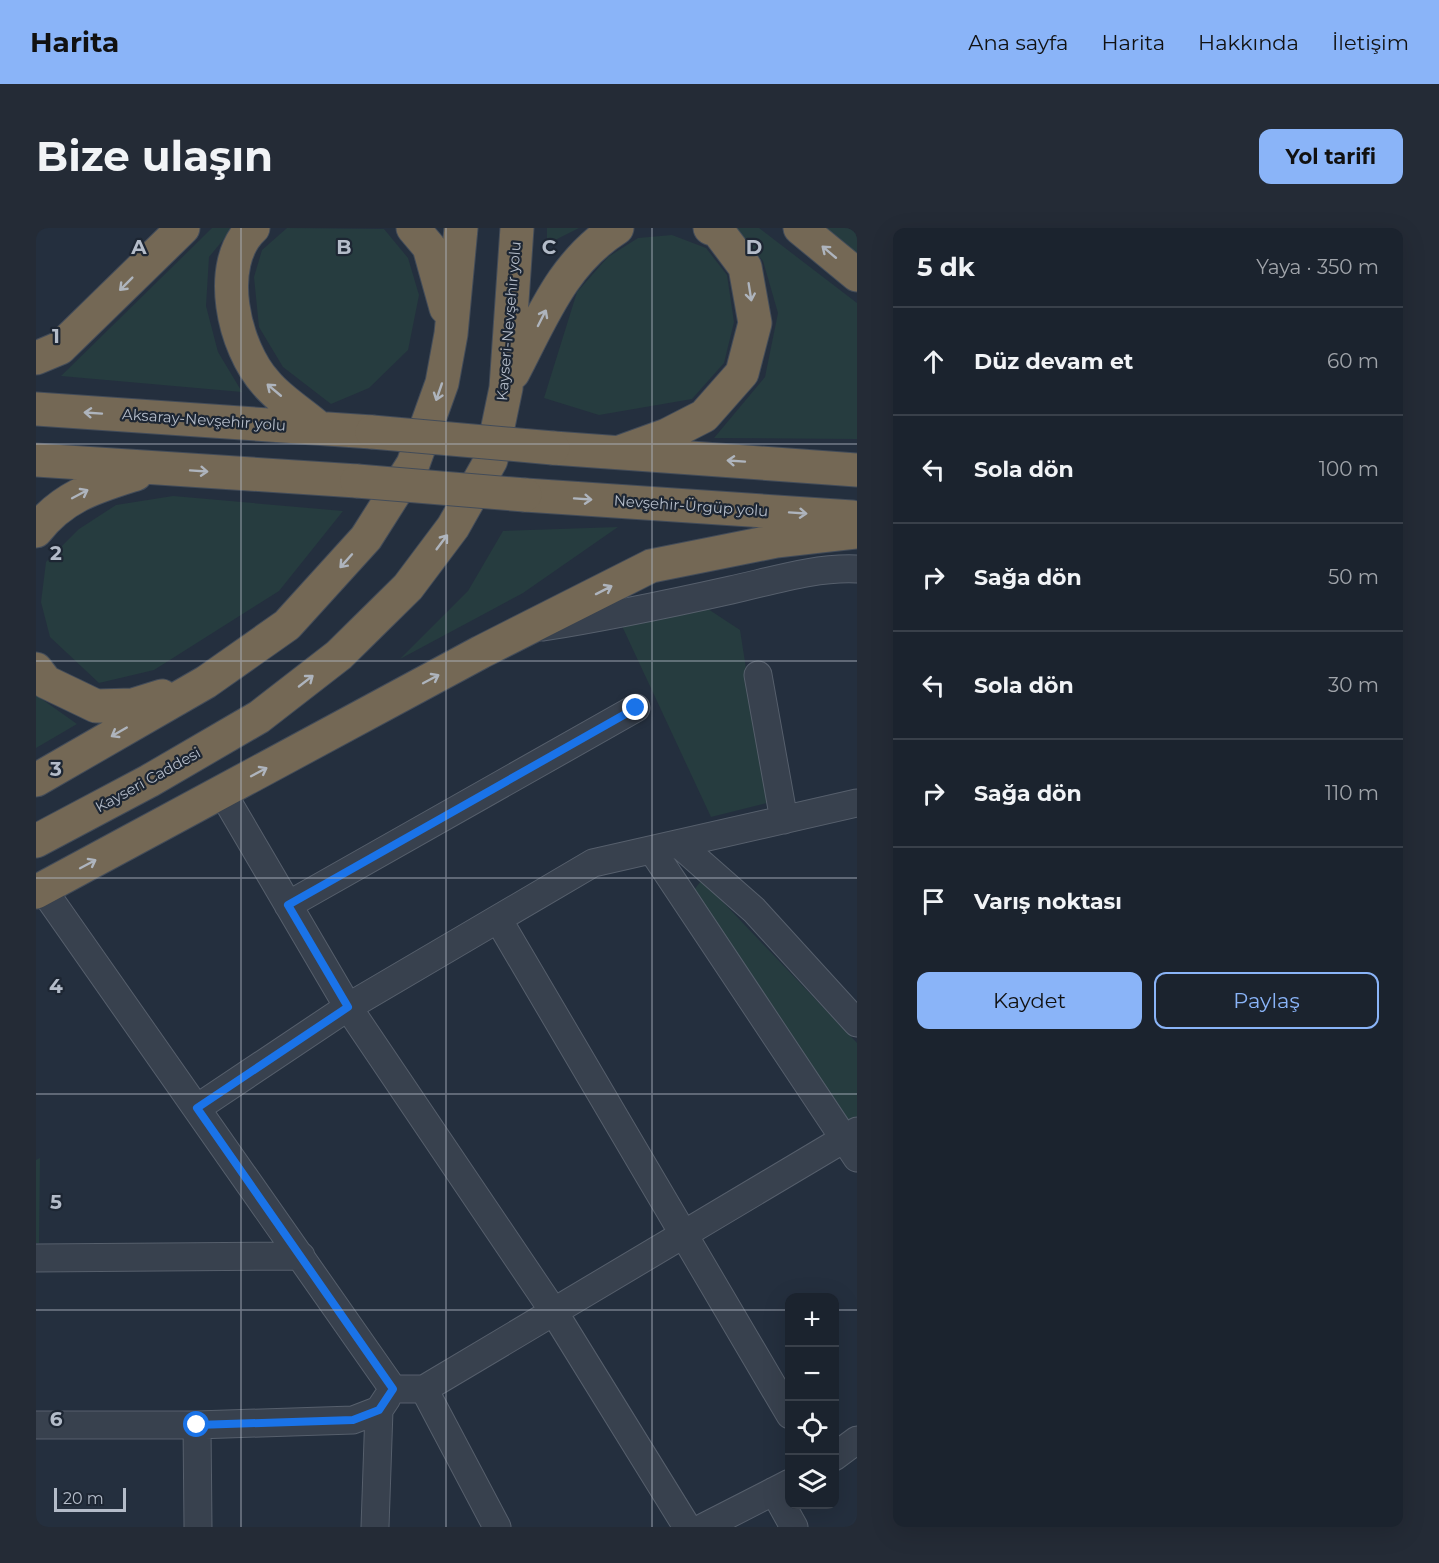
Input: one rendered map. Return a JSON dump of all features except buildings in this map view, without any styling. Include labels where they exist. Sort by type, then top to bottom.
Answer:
[{"type":"highway","points":[[36,358],[60,348],[183,228]]},
{"type":"highway","points":[[253,228],[242,238],[230,275],[237,334],[265,383],[319,428]]},
{"type":"highway","points":[[413,228],[429,247],[451,334]]},
{"type":"highway","points":[[36,780],[206,682],[288,625],[366,538],[413,464],[442,383],[451,334],[461,228]]},
{"type":"highway","name":"Kayseri-Nevşehir yolu","points":[[260,717],[339,655],[415,578],[453,527],[491,460],[506,388],[517,228]]},
{"type":"highway","points":[[506,388],[560,282],[595,242],[617,228]]},
{"type":"highway","points":[[620,452],[667,435],[704,416],[742,373],[755,323],[745,267],[718,231],[710,228]]},
{"type":"highway","points":[[800,228],[857,275]]},
{"type":"highway","name":"Aksaray-Nevşehir yolu","points":[[36,409],[319,428],[620,452]]},
{"type":"highway","points":[[620,452],[857,470]]},
{"type":"highway","points":[[36,460],[153,469]]},
{"type":"highway","points":[[36,531],[46,519],[80,492],[153,469]]},
{"type":"highway","name":"Nevşehir-Ürgüp yolu","points":[[153,469],[357,481],[857,518]]},
{"type":"highway","points":[[39,890],[524,630],[651,566],[776,541],[857,532]]},
{"type":"highway","points":[[36,669],[46,682],[96,706],[133,705],[206,682]]},
{"type":"highway","name":"Kayseri Caddesi","points":[[36,841],[149,781],[260,717]]},
{"type":"street","points":[[524,630],[614,616],[788,577],[840,568],[857,569]]},
{"type":"street","points":[[758,675],[784,820]]},
{"type":"street","points":[[288,905],[636,708]]},
{"type":"street","points":[[222,792],[348,1007],[554,1312],[687,1527]]},
{"type":"street","points":[[197,1108],[348,1007],[593,864],[857,803]]},
{"type":"street","points":[[679,844],[754,910],[857,1023]]},
{"type":"street","points":[[36,1425],[197,1425],[353,1420],[386,1400],[424,1389],[683,1235],[853,1143],[652,850]]},
{"type":"street","points":[[39,890],[301,1256],[386,1400],[375,1527]]},
{"type":"street","points":[[498,919],[785,1408]]},
{"type":"street","points":[[36,1258],[301,1256]]},
{"type":"street","points":[[424,1389],[497,1527]]},
{"type":"street","points":[[197,1425],[198,1527]]},
{"type":"street","points":[[837,1455],[857,1440]]},
{"type":"street","points":[[704,1527],[782,1487],[794,1527]]},
{"type":"green space","points":[[212,228],[233,228],[209,257],[206,306],[218,352],[242,392],[61,376]]},
{"type":"green space","points":[[287,228],[384,229],[408,258],[419,295],[408,350],[369,388],[331,404],[283,367],[259,327],[254,277],[262,250]]},
{"type":"green space","points":[[547,228],[579,228],[547,244]]},
{"type":"green space","points":[[734,228],[759,228],[857,303],[857,439],[714,438],[765,377],[778,313],[763,261]]},
{"type":"green space","points":[[813,228],[857,228],[857,264]]},
{"type":"green space","points":[[672,235],[706,248],[727,275],[734,322],[724,363],[692,399],[599,415],[544,398],[577,292],[608,257],[638,238]]},
{"type":"green space","points":[[173,496],[343,511],[279,591],[154,670],[99,683],[50,637],[41,602],[46,562],[79,529],[116,505]]},
{"type":"green space","points":[[618,527],[523,593],[400,659],[468,591],[503,531]]},
{"type":"green space","points":[[708,609],[740,630],[767,803],[711,817],[622,626]]},
{"type":"green space","points":[[36,695],[77,724],[36,748]]},
{"type":"green space","points":[[702,880],[857,1043],[857,1116],[847,1121],[693,891]]},
{"type":"green space","points":[[40,1158],[39,1243],[36,1243],[36,1160]]},
{"type":"route","points":[[197,1425],[353,1420],[379,1410],[393,1389],[197,1108],[348,1007],[288,905],[636,708]]}]
